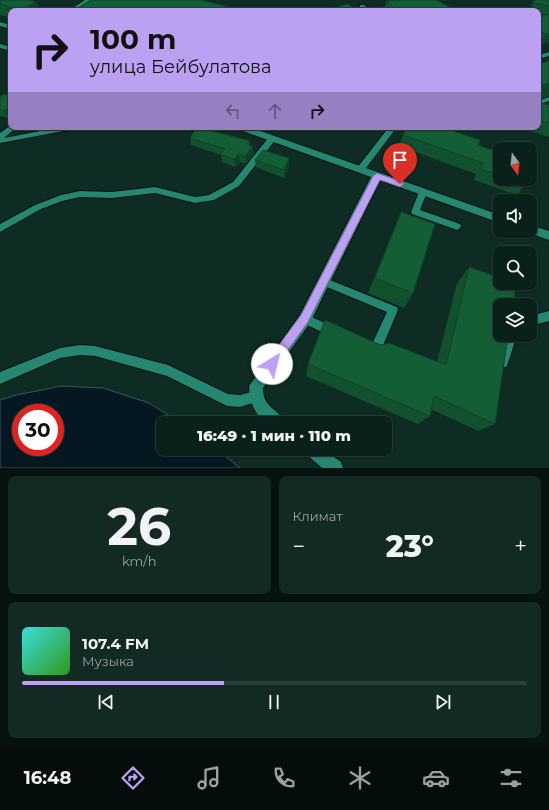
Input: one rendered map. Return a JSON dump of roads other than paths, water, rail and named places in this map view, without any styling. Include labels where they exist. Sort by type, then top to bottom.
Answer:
[{"type":"street","points":[[76,8],[90,0]]},
{"type":"street","points":[[248,130],[493,217]]},
{"type":"street","points":[[269,416],[261,410],[255,397],[256,386],[305,319],[325,282],[377,176]]},
{"type":"street","points":[[537,232],[549,236]]},
{"type":"street","points":[[320,456],[335,468]]},
{"type":"lane","points":[[0,137],[9,130]]},
{"type":"lane","points":[[0,141],[58,130]]},
{"type":"lane","points":[[360,170],[391,130]]},
{"type":"lane","points":[[0,228],[38,207],[61,198],[80,194],[112,195],[155,190],[195,200],[211,198],[236,184],[272,139]]},
{"type":"lane","points":[[423,192],[415,212],[457,226]]},
{"type":"lane","points":[[325,282],[393,310],[375,351],[361,344]]},
{"type":"lane","points":[[537,319],[549,316]]},
{"type":"lane","points":[[305,319],[340,335]]},
{"type":"lane","points":[[500,374],[509,342]]},
{"type":"lane","points":[[0,378],[60,353],[80,350],[95,351],[168,371],[227,400],[240,401],[255,397]]},
{"type":"water","points":[[62,386],[103,388],[149,403],[170,416],[156,416],[156,456],[225,456],[240,468],[0,468],[0,400],[16,395]]}]
